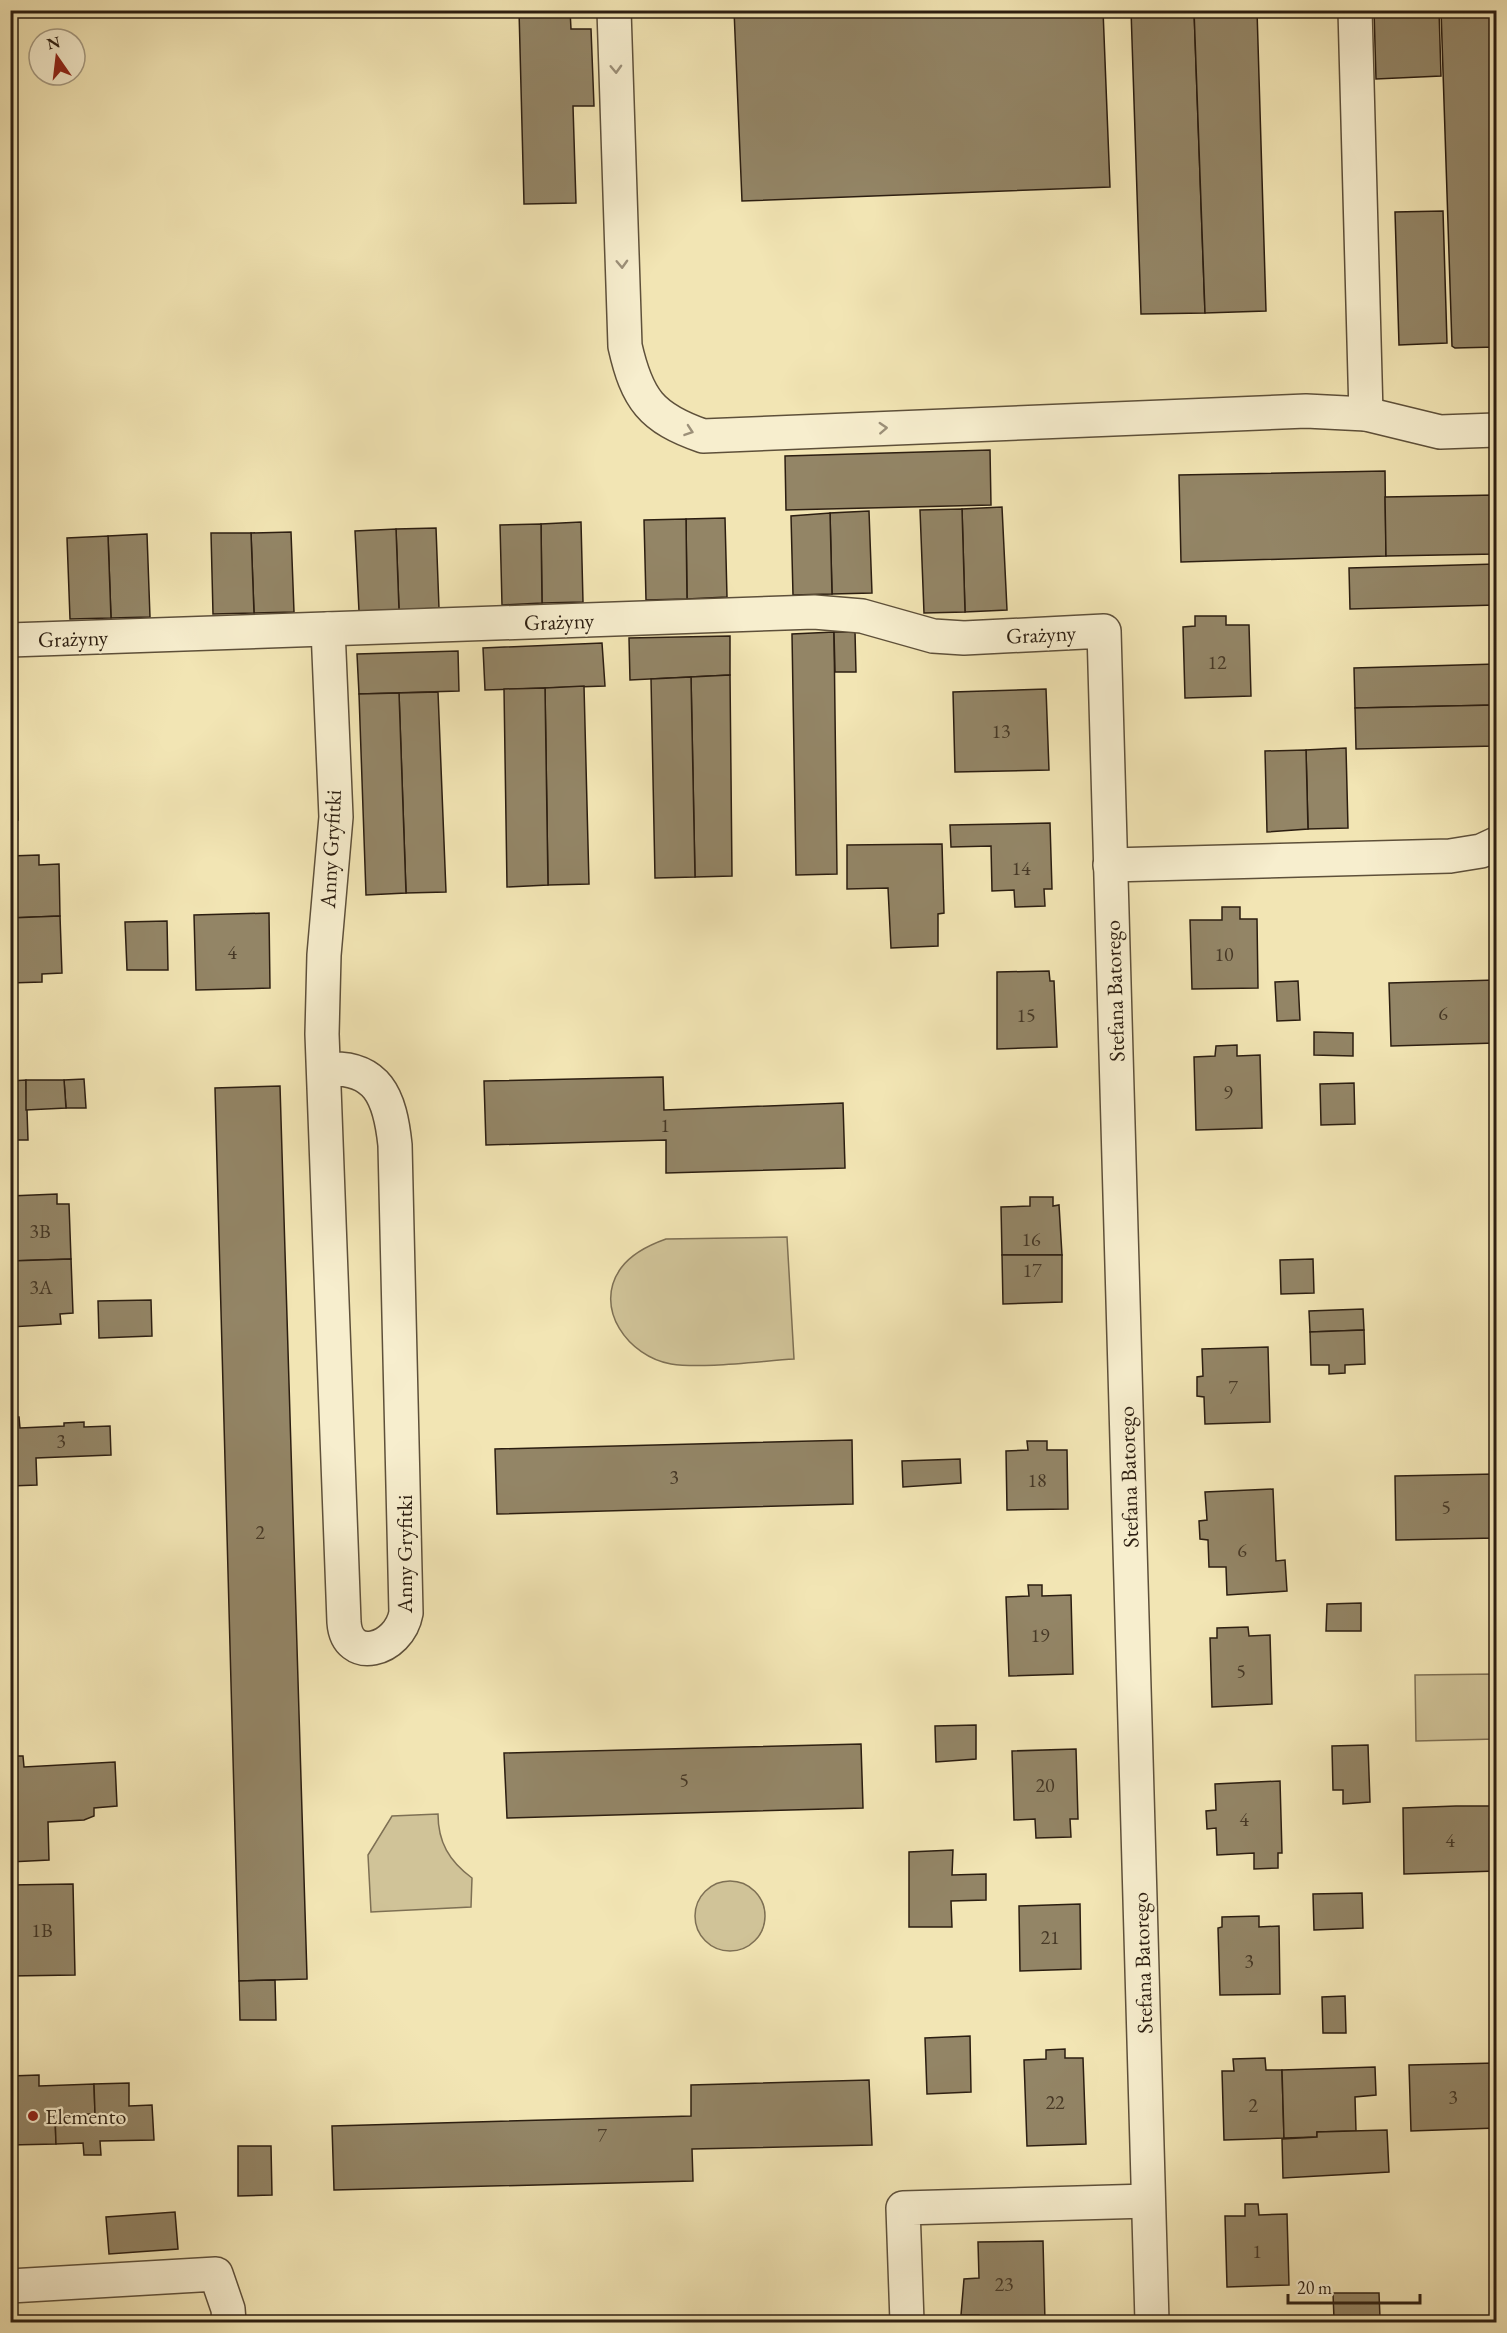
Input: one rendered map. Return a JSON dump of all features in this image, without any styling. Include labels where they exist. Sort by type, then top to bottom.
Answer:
[{"type":"street","points":[[614,10],[625,346],[635,382],[647,402],[663,419],[678,427],[703,436],[1234,412],[1306,411],[1366,414],[1440,432],[1497,430]]},
{"type":"street","points":[[1355,10],[1366,414]]},
{"type":"street","name":"Grażyny","points":[[10,640],[822,612],[862,616],[933,636],[964,638],[1104,632]]},
{"type":"street","name":"Anny Gryfitki","points":[[324,1070],[346,1068],[370,1080],[382,1095],[391,1114],[395,1145],[406,1613],[404,1625],[396,1638],[385,1645],[369,1648],[357,1646],[349,1641],[344,1632],[324,1070],[324,955],[336,817],[328,629]]},
{"type":"street","name":"Stefana Batorego","points":[[1104,632],[1152,2322]]},
{"type":"street","points":[[1110,865],[1450,856],[1481,851],[1497,844]]},
{"type":"street","points":[[907,2322],[903,2208],[1148,2201]]},
{"type":"street","points":[[10,2286],[216,2274],[228,2309],[229,2322]]},
{"type":"shaded area","points":[[787,1237],[794,1359],[715,1365],[671,1364],[656,1360],[641,1352],[619,1328],[613,1314],[611,1299],[613,1283],[625,1263],[647,1247],[666,1239]]},
{"type":"shaded area","points":[[1496,1674],[1496,1739],[1416,1741],[1415,1675]]},
{"type":"shaded area","points":[[438,1814],[440,1833],[446,1850],[457,1865],[472,1878],[471,1907],[371,1912],[368,1855],[392,1816]]},
{"type":"shaded area","points":[[730,1881],[743,1884],[755,1891],[762,1903],[765,1916],[762,1929],[755,1941],[743,1948],[730,1951],[717,1948],[705,1941],[698,1929],[695,1916],[698,1903],[705,1891],[717,1884]]},
{"type":"building","points":[[519,10],[570,10],[571,29],[591,29],[594,106],[573,106],[576,203],[524,204]]},
{"type":"building","points":[[734,10],[1103,10],[1110,187],[742,201]]},
{"type":"building","points":[[1131,10],[1194,10],[1205,313],[1141,314]]},
{"type":"building","points":[[1194,10],[1257,10],[1266,311],[1205,313]]},
{"type":"building","points":[[1374,10],[1439,10],[1441,76],[1376,79]]},
{"type":"building","points":[[1441,10],[1496,10],[1496,347],[1455,348],[1452,346]]},
{"type":"building","points":[[1443,211],[1447,343],[1399,345],[1395,212]]},
{"type":"building","points":[[990,450],[991,505],[786,510],[785,456]]},
{"type":"building","points":[[1385,471],[1386,556],[1181,562],[1179,475]]},
{"type":"building","points":[[1496,495],[1496,554],[1386,556],[1385,497]]},
{"type":"building","points":[[1002,507],[1007,610],[965,612],[962,509]]},
{"type":"building","points":[[962,509],[965,612],[924,613],[920,510]]},
{"type":"building","points":[[869,511],[872,593],[832,594],[830,513]]},
{"type":"building","points":[[830,513],[832,594],[793,595],[791,516]]},
{"type":"building","points":[[725,518],[727,597],[687,599],[686,519]]},
{"type":"building","points":[[686,519],[687,599],[646,600],[644,520]]},
{"type":"building","points":[[581,522],[583,602],[542,603],[541,524]]},
{"type":"building","points":[[541,524],[542,603],[502,605],[500,525]]},
{"type":"building","points":[[436,528],[439,608],[399,610],[396,529]]},
{"type":"building","points":[[396,529],[399,610],[359,611],[355,531]]},
{"type":"building","points":[[291,532],[294,612],[254,613],[251,533]]},
{"type":"building","points":[[211,533],[251,533],[254,613],[213,614]]},
{"type":"building","points":[[147,534],[150,617],[111,618],[108,536]]},
{"type":"building","points":[[108,536],[111,618],[70,619],[67,538]]},
{"type":"building","points":[[1496,564],[1496,605],[1350,609],[1349,568]]},
{"type":"building","points":[[1195,616],[1226,616],[1226,625],[1249,625],[1251,696],[1185,698],[1183,627],[1195,626]]},
{"type":"building","points":[[834,632],[837,874],[796,875],[792,634]]},
{"type":"building","points":[[834,632],[855,632],[856,672],[835,672]]},
{"type":"building","points":[[730,636],[730,675],[630,680],[629,638]]},
{"type":"building","points":[[602,643],[605,686],[485,690],[483,648]]},
{"type":"building","points":[[458,651],[459,691],[359,694],[357,654]]},
{"type":"building","points":[[1496,664],[1496,705],[1355,708],[1354,668]]},
{"type":"building","points":[[730,675],[732,876],[695,877],[691,677]]},
{"type":"building","points":[[691,677],[695,877],[655,878],[651,679]]},
{"type":"building","points":[[584,686],[589,884],[548,885],[545,688]]},
{"type":"building","points":[[545,688],[548,885],[507,887],[504,689]]},
{"type":"building","points":[[1046,689],[1049,770],[955,772],[953,692]]},
{"type":"building","points":[[438,692],[446,892],[406,893],[399,693]]},
{"type":"building","points":[[399,693],[406,893],[366,895],[359,694]]},
{"type":"building","points":[[1496,705],[1496,746],[1356,749],[1355,708]]},
{"type":"building","points":[[1346,748],[1348,828],[1308,829],[1306,750]]},
{"type":"building","points":[[1306,750],[1308,829],[1267,832],[1265,751]]},
{"type":"building","points":[[17,761],[18,820],[10,820],[10,762]]},
{"type":"building","points":[[1050,823],[1052,889],[1044,889],[1045,906],[1015,907],[1014,890],[992,891],[991,846],[951,847],[950,825]]},
{"type":"building","points":[[942,844],[944,913],[938,914],[938,946],[891,948],[888,888],[847,889],[847,845]]},
{"type":"building","points":[[39,855],[39,865],[59,864],[60,916],[10,918],[10,856]]},
{"type":"building","points":[[1222,907],[1240,907],[1240,919],[1257,919],[1258,988],[1192,989],[1190,920],[1222,920]]},
{"type":"building","points":[[269,913],[270,988],[196,990],[194,915]]},
{"type":"building","points":[[60,916],[62,973],[42,974],[42,982],[10,983],[10,918]]},
{"type":"building","points":[[167,921],[168,970],[127,970],[125,922]]},
{"type":"building","points":[[1049,971],[1050,981],[1054,981],[1057,1047],[997,1049],[997,972]]},
{"type":"building","points":[[1496,980],[1496,1043],[1391,1046],[1389,983]]},
{"type":"building","points":[[1298,981],[1300,1020],[1277,1021],[1275,982]]},
{"type":"building","points":[[1314,1032],[1353,1033],[1353,1056],[1314,1055]]},
{"type":"building","points":[[1237,1045],[1237,1056],[1260,1055],[1262,1128],[1196,1130],[1194,1057],[1215,1056],[1216,1046]]},
{"type":"building","points":[[663,1077],[664,1110],[843,1103],[845,1168],[666,1173],[666,1140],[486,1145],[484,1081]]},
{"type":"building","points":[[84,1079],[86,1108],[66,1108],[64,1080]]},
{"type":"building","points":[[26,1080],[28,1140],[10,1140],[10,1081]]},
{"type":"building","points":[[26,1080],[64,1080],[66,1108],[26,1110]]},
{"type":"building","points":[[1354,1083],[1355,1124],[1321,1125],[1320,1084]]},
{"type":"building","points":[[280,1086],[307,1979],[239,1981],[215,1088]]},
{"type":"building","points":[[57,1194],[57,1204],[69,1204],[71,1259],[10,1261],[10,1196]]},
{"type":"building","points":[[1030,1197],[1053,1197],[1053,1206],[1059,1205],[1062,1255],[1002,1255],[1001,1207],[1030,1206]]},
{"type":"building","points":[[1002,1255],[1062,1255],[1062,1302],[1003,1304]]},
{"type":"building","points":[[71,1259],[73,1313],[60,1314],[61,1324],[10,1327],[10,1261]]},
{"type":"building","points":[[1313,1259],[1314,1293],[1281,1294],[1280,1260]]},
{"type":"building","points":[[151,1300],[152,1336],[99,1338],[98,1301]]},
{"type":"building","points":[[1363,1309],[1364,1330],[1310,1332],[1309,1311]]},
{"type":"building","points":[[1364,1330],[1365,1364],[1345,1365],[1345,1373],[1329,1374],[1329,1365],[1311,1365],[1310,1332]]},
{"type":"building","points":[[1268,1347],[1270,1422],[1205,1424],[1204,1397],[1197,1396],[1197,1377],[1203,1376],[1202,1349]]},
{"type":"building","points":[[10,1417],[19,1417],[20,1428],[64,1426],[64,1423],[84,1422],[84,1427],[110,1426],[111,1455],[36,1458],[37,1485],[10,1486]]},
{"type":"building","points":[[852,1440],[853,1504],[497,1514],[495,1449]]},
{"type":"building","points":[[1027,1441],[1047,1441],[1047,1450],[1067,1450],[1068,1509],[1007,1510],[1006,1451],[1028,1450]]},
{"type":"building","points":[[960,1459],[961,1483],[903,1487],[902,1461]]},
{"type":"building","points":[[1496,1474],[1496,1538],[1396,1540],[1395,1476]]},
{"type":"building","points":[[1273,1489],[1276,1561],[1285,1560],[1287,1591],[1227,1595],[1226,1567],[1209,1567],[1208,1540],[1200,1539],[1199,1521],[1207,1520],[1205,1492]]},
{"type":"building","points":[[1028,1585],[1042,1585],[1042,1596],[1071,1595],[1073,1674],[1009,1676],[1006,1597],[1029,1596]]},
{"type":"building","points":[[1361,1603],[1361,1631],[1326,1631],[1327,1604]]},
{"type":"building","points":[[1248,1627],[1249,1636],[1270,1635],[1272,1704],[1212,1707],[1210,1638],[1217,1638],[1217,1628]]},
{"type":"building","points":[[976,1725],[976,1759],[936,1762],[935,1726]]},
{"type":"building","points":[[861,1744],[863,1808],[507,1818],[504,1753]]},
{"type":"building","points":[[1368,1745],[1370,1802],[1343,1804],[1343,1790],[1333,1790],[1332,1746]]},
{"type":"building","points":[[1076,1749],[1078,1819],[1070,1819],[1071,1837],[1036,1838],[1035,1819],[1014,1820],[1012,1751]]},
{"type":"building","points":[[10,1756],[23,1756],[24,1767],[115,1762],[117,1806],[94,1808],[94,1816],[84,1820],[48,1822],[49,1860],[10,1862]]},
{"type":"building","points":[[1280,1781],[1282,1853],[1278,1853],[1278,1868],[1254,1869],[1254,1853],[1217,1855],[1216,1828],[1207,1829],[1206,1811],[1216,1810],[1215,1784]]},
{"type":"building","points":[[1496,1806],[1496,1871],[1404,1874],[1403,1808]]},
{"type":"building","points":[[953,1850],[952,1875],[986,1874],[986,1900],[951,1901],[952,1927],[909,1927],[909,1852]]},
{"type":"building","points":[[73,1884],[75,1975],[10,1976],[10,1885]]},
{"type":"building","points":[[1362,1893],[1363,1928],[1314,1930],[1313,1894]]},
{"type":"building","points":[[1080,1904],[1081,1969],[1020,1971],[1019,1906]]},
{"type":"building","points":[[1259,1916],[1259,1927],[1279,1926],[1280,1994],[1220,1995],[1218,1928],[1222,1927],[1222,1917]]},
{"type":"building","points":[[275,1980],[276,2020],[240,2020],[239,1981]]},
{"type":"building","points":[[1345,1996],[1346,2033],[1323,2033],[1322,1997]]},
{"type":"building","points":[[970,2036],[971,2092],[927,2094],[925,2038]]},
{"type":"building","points":[[1065,2049],[1065,2058],[1083,2058],[1086,2144],[1027,2146],[1024,2060],[1046,2059],[1046,2050]]},
{"type":"building","points":[[1265,2058],[1266,2070],[1282,2070],[1284,2138],[1224,2140],[1222,2071],[1234,2071],[1233,2059]]},
{"type":"building","points":[[1496,2063],[1496,2128],[1411,2131],[1409,2065]]},
{"type":"building","points":[[1375,2067],[1376,2095],[1355,2097],[1356,2131],[1317,2132],[1317,2137],[1284,2138],[1282,2070]]},
{"type":"building","points":[[39,2075],[39,2086],[94,2084],[95,2114],[55,2115],[56,2144],[10,2145],[10,2076]]},
{"type":"building","points":[[869,2080],[872,2145],[692,2149],[693,2181],[334,2190],[332,2126],[691,2116],[691,2085]]},
{"type":"building","points":[[129,2083],[129,2106],[152,2105],[154,2140],[100,2141],[101,2155],[84,2155],[83,2143],[56,2144],[55,2115],[95,2114],[94,2084]]},
{"type":"building","points":[[1387,2130],[1389,2172],[1283,2178],[1282,2139],[1317,2137],[1317,2132]]},
{"type":"building","points":[[238,2146],[271,2146],[272,2195],[238,2196]]},
{"type":"building","points":[[1245,2204],[1258,2204],[1259,2215],[1287,2214],[1289,2285],[1227,2287],[1225,2216],[1245,2216]]},
{"type":"building","points":[[175,2212],[178,2249],[109,2254],[106,2217]]},
{"type":"building","points":[[1043,2241],[1045,2322],[979,2322],[979,2315],[961,2315],[964,2279],[979,2278],[978,2242]]},
{"type":"building","points":[[1333,2293],[1379,2293],[1380,2318],[1334,2319]]},
{"type":"place","name":"Elemento","points":[[33,2116]]}]
